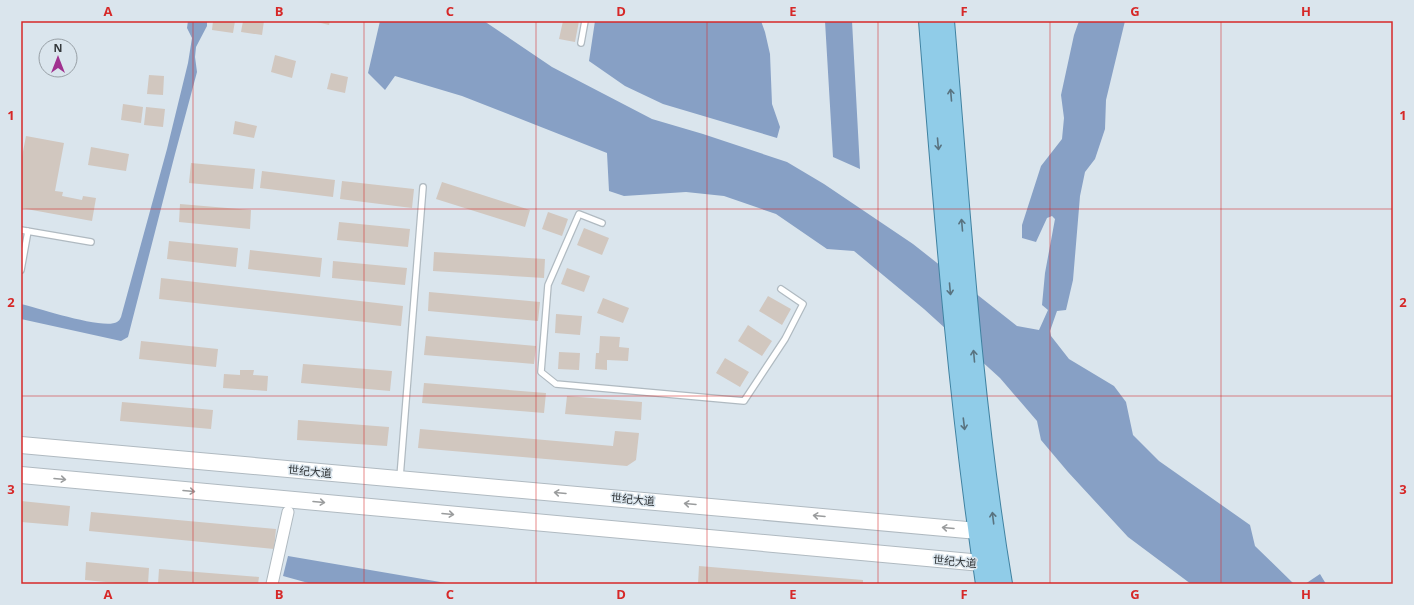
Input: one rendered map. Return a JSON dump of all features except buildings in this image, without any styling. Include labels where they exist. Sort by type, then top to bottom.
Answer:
[{"type":"main road","points":[[928,21],[946,250],[959,385],[985,584]]},
{"type":"main road","points":[[945,21],[977,395],[996,545],[1003,584]]},
{"type":"main road","name":"世纪大道","points":[[21,445],[978,531]]},
{"type":"main road","name":"世纪大道","points":[[21,475],[982,563],[996,545]]},
{"type":"main road","points":[[978,531],[996,545]]},
{"type":"street","points":[[272,584],[288,512]]},
{"type":"lane","points":[[581,43],[585,21]]},
{"type":"lane","points":[[400,479],[423,187]]},
{"type":"lane","points":[[602,223],[579,214],[548,285],[541,372],[556,384],[744,401],[784,339],[803,304],[781,289]]},
{"type":"lane","points":[[21,230],[91,242]]},
{"type":"lane","points":[[21,270],[28,231]]},
{"type":"water","points":[[188,21],[207,21],[207,26],[196,47],[195,57],[197,72],[128,337],[121,341],[21,319],[21,304],[85,321],[110,324],[119,321],[167,149],[188,63],[192,38],[187,28]]},
{"type":"water","points":[[380,21],[484,21],[552,67],[652,119],[787,162],[824,184],[913,244],[1017,326],[1039,330],[1048,310],[1042,305],[1045,273],[1055,219],[1052,216],[1047,218],[1036,242],[1022,238],[1022,225],[1041,166],[1062,139],[1064,118],[1061,95],[1074,35],[1079,21],[1125,21],[1106,100],[1105,129],[1095,159],[1085,172],[1080,196],[1073,280],[1066,310],[1057,311],[1050,331],[1051,336],[1069,359],[1114,386],[1126,402],[1133,435],[1159,461],[1250,525],[1255,546],[1294,584],[1191,584],[1128,537],[1068,472],[1041,440],[1037,421],[1000,378],[924,309],[854,251],[827,249],[776,214],[724,196],[686,192],[624,196],[609,191],[607,153],[462,96],[395,76],[385,90],[368,73]]},
{"type":"water","points":[[595,21],[761,21],[770,54],[772,104],[780,127],[777,138],[663,104],[625,86],[589,61]]},
{"type":"water","points":[[825,21],[852,21],[860,169],[833,157]]},
{"type":"water","points":[[288,556],[452,584],[312,584],[283,576]]},
{"type":"water","points":[[1320,574],[1326,584],[1305,584]]}]
